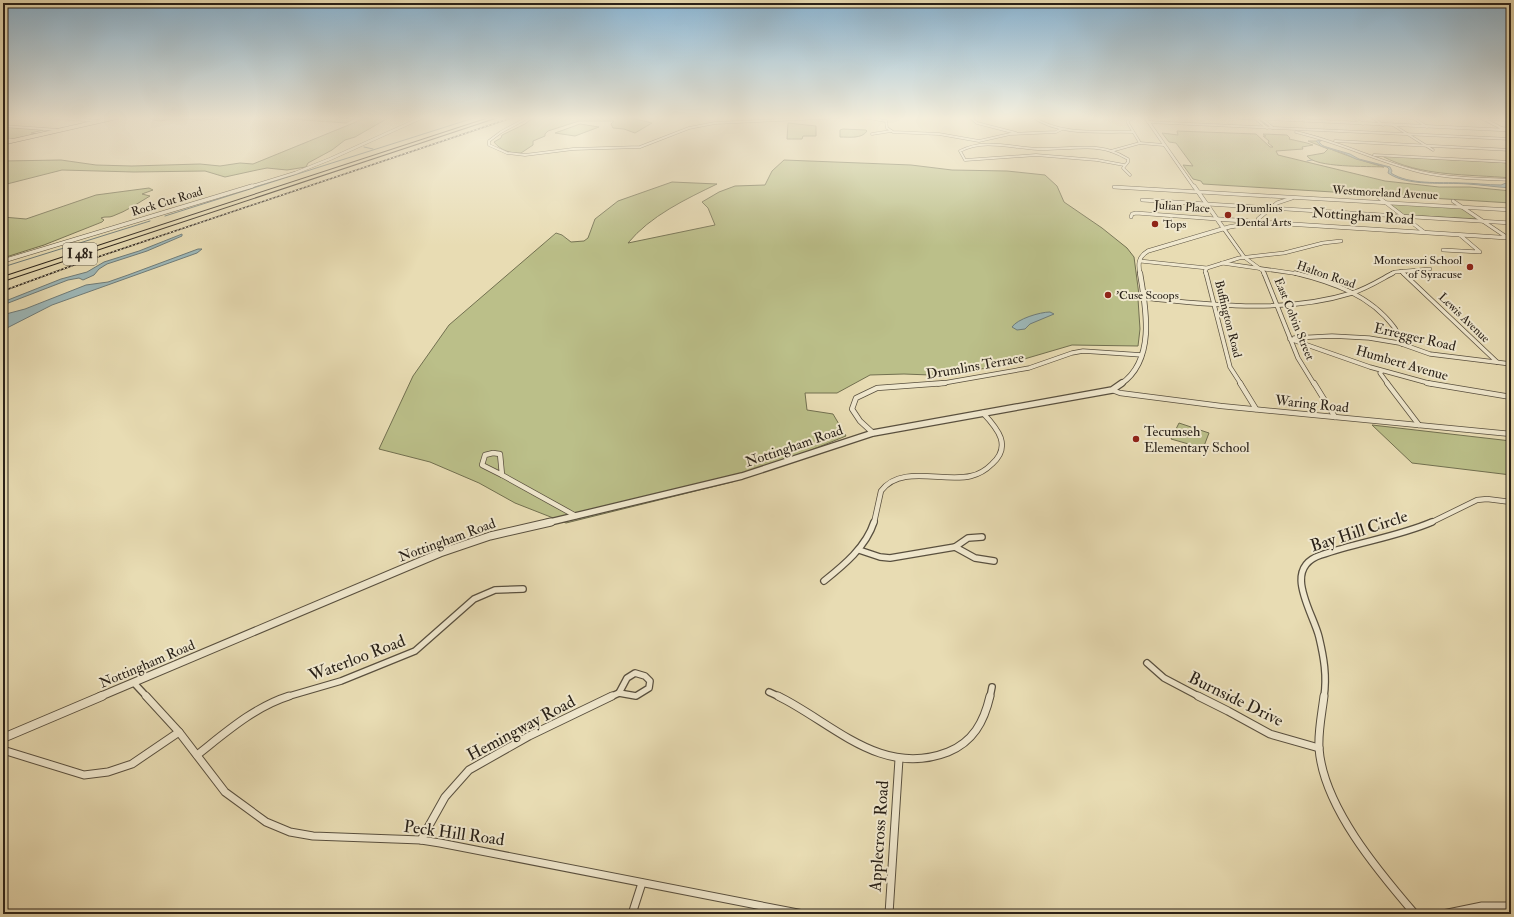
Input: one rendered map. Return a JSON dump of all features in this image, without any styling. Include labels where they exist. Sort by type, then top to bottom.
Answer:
[{"type":"highway","name":"I 481","points":[[3,275],[356,160]]},
{"type":"highway","name":"I 481","points":[[3,279],[367,160]]},
{"type":"street","name":"Rock Cut Road","points":[[3,261],[295,173],[328,160]]},
{"type":"street","points":[[1095,160],[1124,165]]},
{"type":"street","points":[[1124,165],[1128,162],[1128,160]]},
{"type":"street","name":"East Colvin Street","points":[[1175,160],[1244,257],[1263,271],[1268,279],[1290,339],[1305,370],[1335,417]]},
{"type":"street","points":[[1382,160],[1429,174],[1511,180]]},
{"type":"street","points":[[1468,160],[1511,162]]},
{"type":"street","points":[[1124,165],[1124,169],[1130,175]]},
{"type":"street","name":"Westmoreland Avenue","points":[[1114,187],[1511,210]]},
{"type":"street","points":[[1377,196],[1424,232]]},
{"type":"street","points":[[1258,222],[1258,219],[1280,201],[1295,197]]},
{"type":"street","points":[[1142,200],[1511,223]]},
{"type":"street","points":[[1453,200],[1510,239]]},
{"type":"street","name":"Julian Place","points":[[1131,217],[1132,214],[1136,213],[1258,222]]},
{"type":"street","name":"Nottingham Road","points":[[3,738],[440,553],[490,536],[742,476],[847,440],[873,433],[1112,390],[1123,383],[1130,376],[1142,355],[1146,339],[1140,261],[1144,254],[1150,250],[1224,229],[1258,222],[1510,239]]},
{"type":"street","points":[[1443,250],[1480,252],[1460,235]]},
{"type":"street","name":"Buffington Road","points":[[1256,409],[1230,367],[1205,271],[1207,268],[1244,257],[1284,253],[1323,243],[1341,241]]},
{"type":"street","points":[[1140,261],[1207,268]]},
{"type":"street","name":"Halton Road","points":[[1222,263],[1299,274],[1330,283],[1353,293],[1364,298],[1380,311],[1394,327],[1402,344]]},
{"type":"street","points":[[1144,298],[1213,305],[1278,306],[1317,301],[1353,293],[1387,275],[1401,271],[1430,269]]},
{"type":"street","name":"Lewis Avenue","points":[[1401,271],[1497,362]]},
{"type":"street","name":"Erregger Road","points":[[1290,339],[1342,335],[1382,339],[1434,355],[1511,364]]},
{"type":"street","name":"Humbert Avenue","points":[[1290,339],[1382,371],[1440,386],[1511,397]]},
{"type":"street","name":"Drumlins Terrace","points":[[873,433],[860,421],[852,409],[856,398],[868,391],[888,387],[939,384],[1005,373],[1029,368],[1072,353],[1083,351],[1142,355]]},
{"type":"street","points":[[1382,371],[1380,373],[1381,375],[1419,425]]},
{"type":"street","name":"Waring Road","points":[[1112,390],[1133,394],[1256,409],[1511,434]]},
{"type":"street","points":[[824,581],[859,550],[872,528],[881,491],[893,481],[914,477],[961,478],[980,473],[994,463],[1000,455],[1003,447],[1002,440],[999,433],[983,413]]},
{"type":"street","points":[[502,475],[500,454],[493,453],[485,455],[482,465],[486,469],[502,475],[576,516]]},
{"type":"street","name":"Bay Hill Circle","points":[[1415,914],[1393,889],[1345,820],[1328,782],[1319,748],[1318,737],[1326,682],[1325,664],[1316,627],[1301,582],[1303,570],[1306,563],[1320,554],[1415,529],[1472,502],[1487,499],[1511,502]]},
{"type":"street","points":[[859,550],[880,557],[890,558],[955,547],[968,538],[982,537]]},
{"type":"street","points":[[955,547],[975,558],[994,561]]},
{"type":"street","name":"Waterloo Road","points":[[197,755],[238,723],[274,702],[342,681],[415,652],[474,599],[495,590],[523,589]]},
{"type":"street","name":"Burnside Drive","points":[[1147,663],[1155,672],[1180,688],[1224,708],[1264,731],[1280,738],[1319,748]]},
{"type":"street","points":[[641,674],[650,680],[649,688],[636,696],[619,692],[628,676],[641,674]]},
{"type":"street","name":"Peck Hill Road","points":[[134,683],[179,732],[225,792],[266,822],[290,832],[313,836],[422,840],[802,914]]},
{"type":"street","points":[[769,692],[805,710],[861,747],[899,759],[933,757],[950,752],[965,743],[975,734],[985,715],[992,687]]},
{"type":"street","name":"Hemingway Road","points":[[422,840],[445,797],[470,770],[528,736],[619,692]]},
{"type":"street","points":[[3,750],[84,775],[108,772],[132,764],[179,732]]},
{"type":"street","name":"Applecross Road","points":[[889,914],[899,759]]},
{"type":"street","points":[[632,914],[642,883]]},
{"type":"street","points":[[1443,914],[1482,906],[1511,906]]},
{"type":"green space","points":[[61,160],[96,165],[132,166],[200,164],[220,166],[240,163],[253,164],[263,160],[314,160],[308,163],[306,167],[287,170],[267,168],[225,177],[205,171],[134,172],[62,170],[3,185],[3,161]]},
{"type":"green space","points":[[784,160],[911,165],[952,170],[1007,171],[1045,175],[1057,186],[1064,202],[1102,228],[1127,248],[1134,257],[1139,295],[1140,329],[1138,346],[1072,345],[997,367],[930,375],[870,375],[837,393],[805,393],[807,410],[833,414],[846,436],[732,482],[566,523],[515,503],[479,483],[430,462],[379,449],[413,376],[449,325],[556,233],[562,235],[571,242],[584,241],[588,238],[595,219],[618,201],[672,182],[717,184],[681,202],[658,216],[637,233],[628,243],[715,225],[708,208],[702,202],[719,192],[735,186],[765,185],[772,171]]},
{"type":"green space","points":[[1188,160],[1298,160],[1385,181],[1439,187],[1470,187],[1511,191],[1511,203],[1203,184],[1201,181],[1193,179],[1183,165],[1193,166]]},
{"type":"green space","points":[[1312,160],[1361,160],[1384,167],[1320,163]]},
{"type":"green space","points":[[1390,160],[1452,160],[1511,163],[1511,178],[1429,171]]},
{"type":"green space","points":[[149,188],[153,190],[142,194],[150,196],[112,217],[101,218],[104,220],[102,222],[44,245],[3,258],[3,217],[26,219],[96,195]]},
{"type":"green space","points":[[1389,203],[1460,207],[1478,219],[1404,215]]},
{"type":"green space","points":[[1179,423],[1209,433],[1204,446],[1199,447],[1171,439]]},
{"type":"green space","points":[[1372,425],[1511,441],[1511,475],[1412,463]]},
{"type":"water","points":[[1359,160],[1390,167],[1392,171],[1391,173],[1398,177],[1416,181],[1496,185],[1506,183],[1511,185],[1511,188],[1468,184],[1416,182],[1396,177],[1388,173],[1389,169],[1387,167]]},
{"type":"water","points":[[182,234],[182,236],[147,251],[107,264],[99,269],[94,275],[83,280],[79,278],[68,280],[3,305],[3,302],[61,279],[87,272],[104,262],[139,251]]},
{"type":"water","points":[[198,249],[202,249],[197,253],[52,305],[3,330],[3,313],[6,314],[25,309],[86,285],[108,282]]},
{"type":"water","points":[[1050,312],[1054,314],[1030,324],[1025,329],[1017,330],[1012,327],[1019,321],[1029,316]]},
{"type":"waterway","points":[[165,216],[342,160]]},
{"type":"waterway","points":[[1307,161],[1312,160]]},
{"type":"waterway","points":[[3,267],[150,221]]},
{"type":"railway","points":[[3,291],[74,265],[387,160]]},
{"type":"place","name":"Drumlins Dental Arts","points":[[1228,215]]},
{"type":"place","name":"Tops","points":[[1155,224]]},
{"type":"place","name":"Montessori School of Syracuse","points":[[1470,267]]},
{"type":"place","name":"'Cuse Scoops","points":[[1108,295]]},
{"type":"place","name":"Tecumseh Elementary School","points":[[1136,439]]}]
